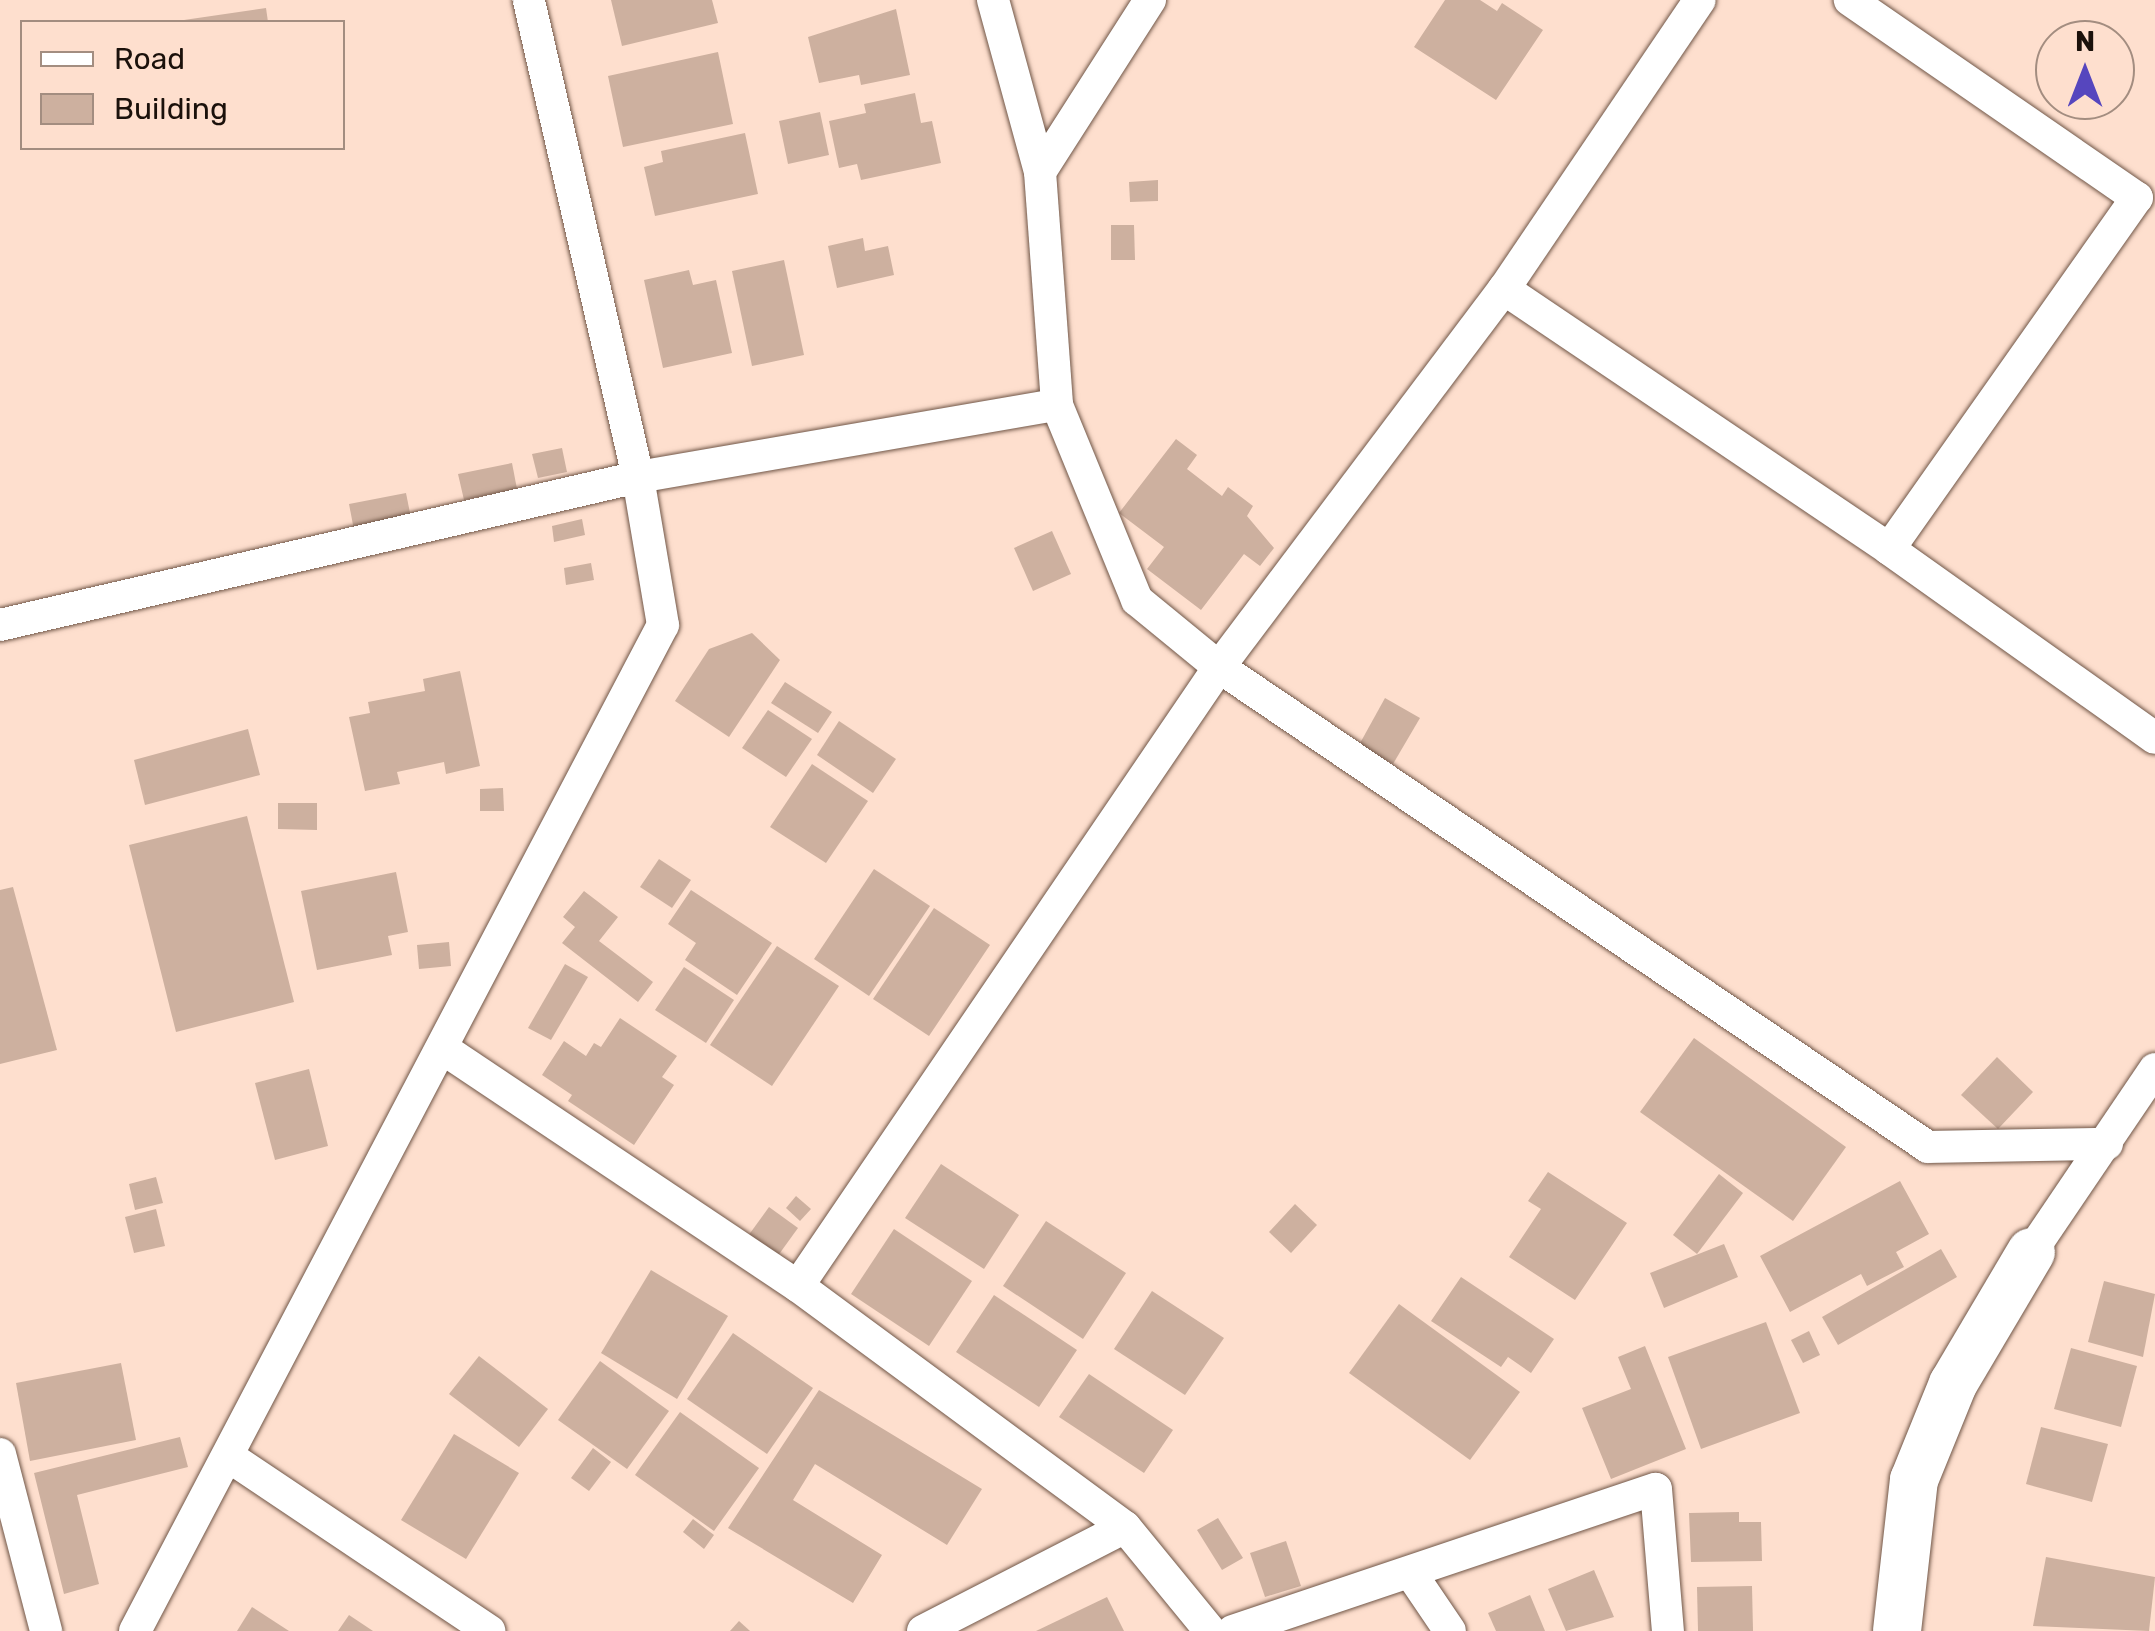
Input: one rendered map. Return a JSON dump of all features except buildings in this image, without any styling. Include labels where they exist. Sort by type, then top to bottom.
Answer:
[{"type":"street","points":[[135,1631],[231,1458],[663,625],[638,477],[530,0]]},
{"type":"street","points":[[993,0],[1040,172],[1057,406],[1137,600],[1219,668],[1928,1147],[2107,1144]]},
{"type":"street","points":[[1040,172],[1150,0]]},
{"type":"street","points":[[798,1286],[1219,668],[1504,289],[1700,0]]},
{"type":"street","points":[[1850,0],[2137,198],[1888,549]]},
{"type":"street","points":[[1504,289],[1888,549],[2155,738]]},
{"type":"street","points":[[0,625],[638,477],[1057,406]]},
{"type":"street","points":[[442,1048],[798,1286],[1125,1527],[1210,1631]]},
{"type":"street","points":[[1897,1631],[1914,1480],[1953,1384],[2031,1252],[2155,1069]]},
{"type":"street","points":[[0,1454],[46,1631]]},
{"type":"street","points":[[231,1458],[489,1631]]},
{"type":"street","points":[[1232,1631],[1656,1489],[1668,1631]]},
{"type":"street","points":[[923,1631],[1125,1527]]},
{"type":"street","points":[[1410,1572],[1450,1631]]}]
